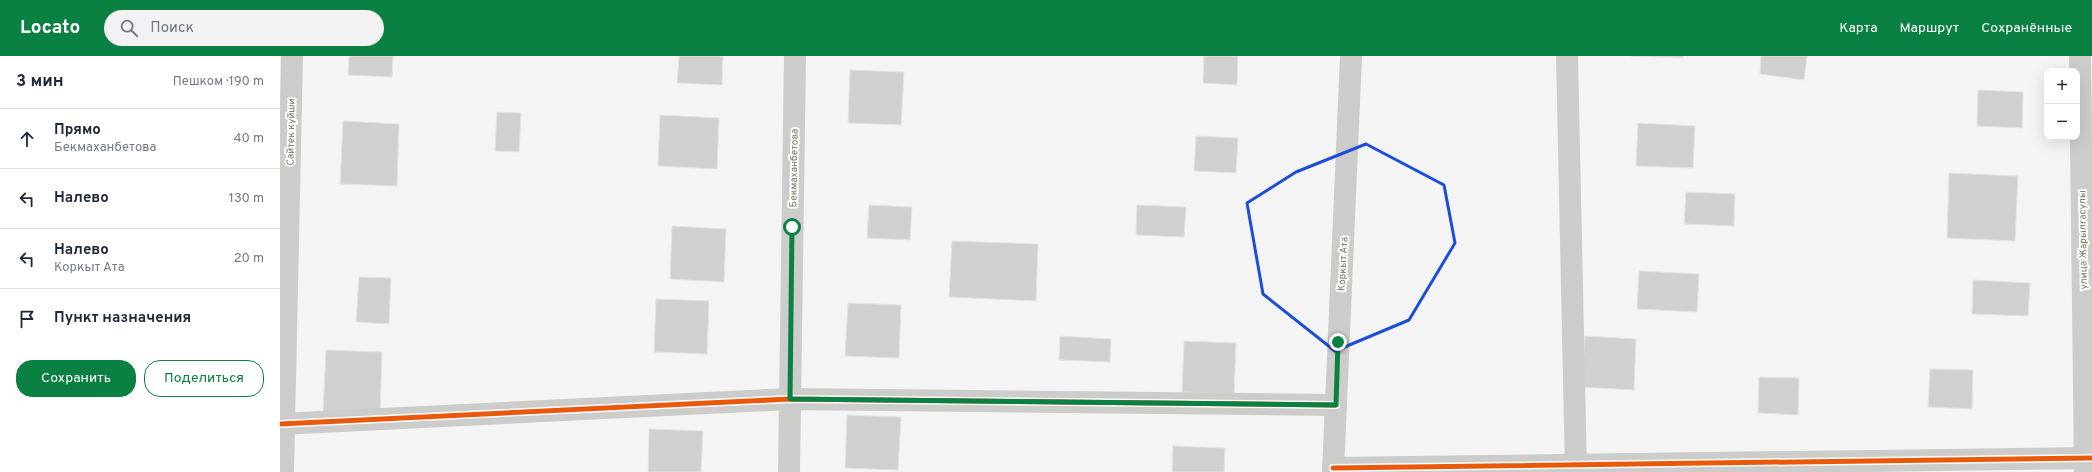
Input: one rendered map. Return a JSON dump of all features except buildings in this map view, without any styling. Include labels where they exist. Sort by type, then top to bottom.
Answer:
[{"type":"street","name":"Сайтек куйши","points":[[283,472],[282,424],[292,56]]},
{"type":"street","name":"Бекмаханбетова","points":[[790,472],[795,56]]},
{"type":"street","name":"Коркыт Ата","points":[[1333,470],[1351,56]]},
{"type":"street","points":[[1567,56],[1576,469]]},
{"type":"street","name":"улица Жарылгасулы","points":[[2080,56],[2087,463]]},
{"type":"street","points":[[282,424],[790,399],[1336,405]]},
{"type":"street","points":[[1333,470],[1576,469],[2087,463]]},
{"type":"highlighted area","points":[[1366,144],[1444,185],[1455,243],[1409,320],[1335,351],[1263,294],[1247,203],[1296,172]]},
{"type":"cycle path","points":[[280,424],[790,399],[1336,405]]},
{"type":"cycle path","points":[[1333,468],[2092,458]]},
{"type":"route","points":[[792,227],[790,399],[1336,405],[1338,342]]}]
